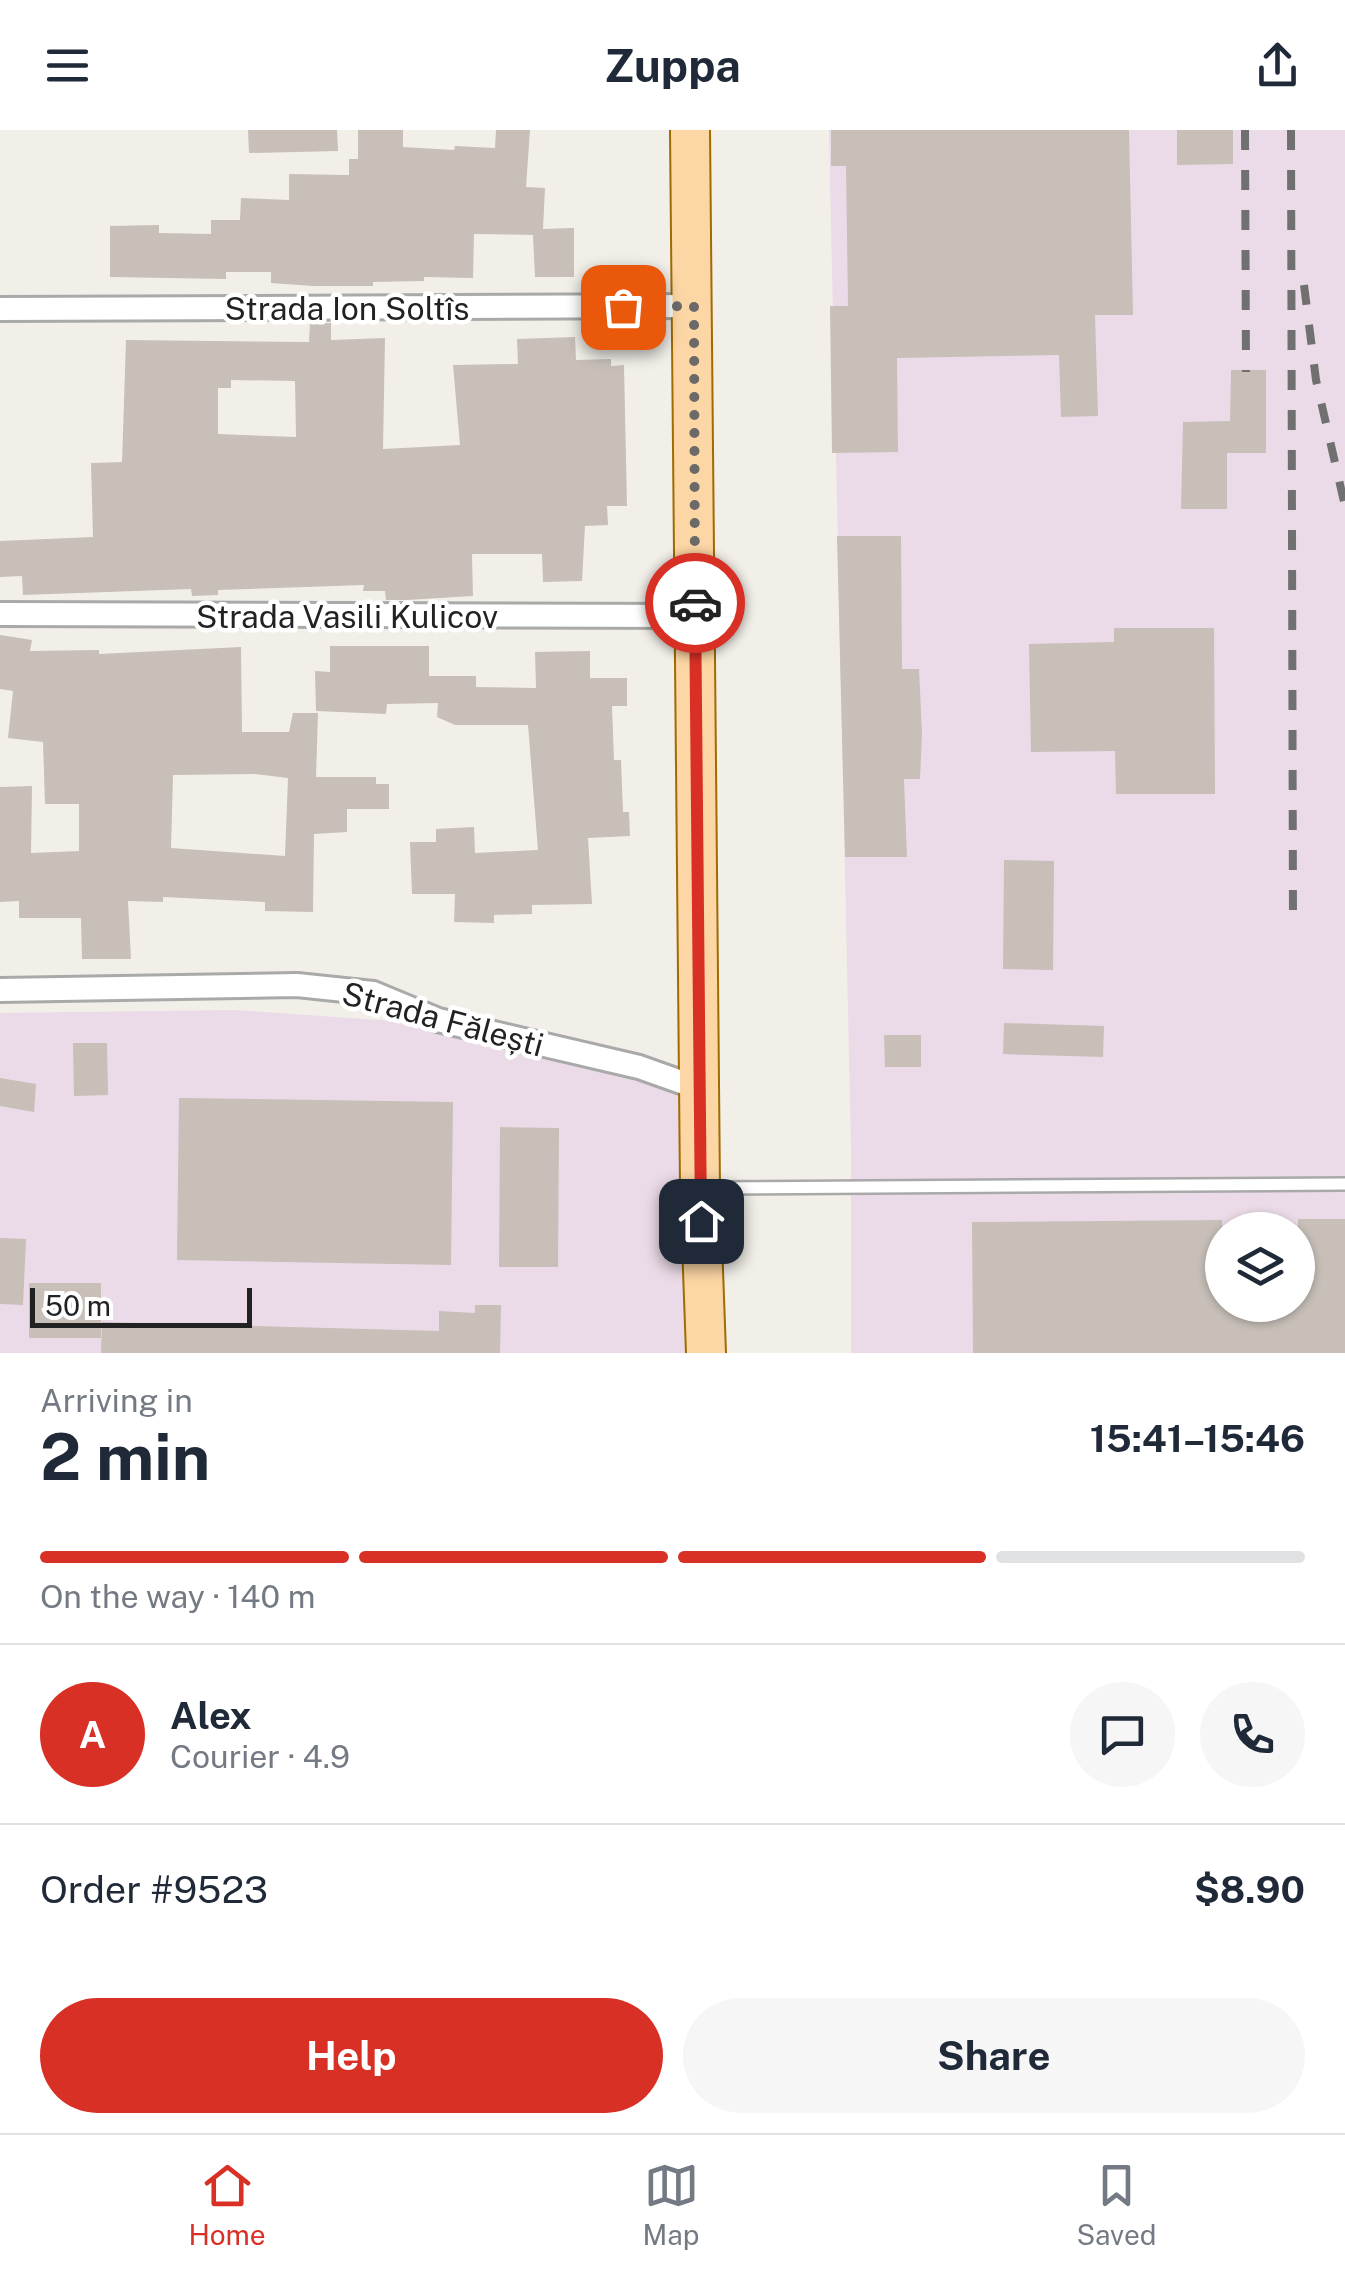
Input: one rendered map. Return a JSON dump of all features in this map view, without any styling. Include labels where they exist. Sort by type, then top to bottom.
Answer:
[{"type":"main road","points":[[690,130],[700,1188],[706,1353]]},
{"type":"street","name":"Strada Ion Soltîs","points":[[0,309],[694,306]]},
{"type":"street","name":"Strada Vasili Kulicov","points":[[0,614],[695,616]]},
{"type":"street","name":"Strada Fălești","points":[[0,990],[297,985],[373,993],[438,1020],[639,1067],[700,1088]]},
{"type":"lane","points":[[700,1188],[1345,1184]]},
{"type":"shaded area","points":[[829,130],[1345,130],[1345,1353],[851,1353],[851,1150]]},
{"type":"shaded area","points":[[235,1010],[393,1021],[701,1089],[708,1353],[0,1353],[0,1013]]},
{"type":"building","points":[[248,130],[337,130],[338,151],[249,153]]},
{"type":"building","points":[[358,130],[403,130],[403,147],[454,150],[455,146],[495,148],[496,130],[530,130],[526,187],[545,188],[543,229],[574,228],[574,277],[535,277],[533,235],[474,234],[473,278],[424,277],[424,281],[373,282],[373,286],[313,286],[271,283],[271,272],[226,272],[226,279],[110,277],[110,226],[159,225],[159,233],[211,234],[211,220],[240,220],[241,198],[289,200],[289,174],[349,175],[349,159],[358,159]]},
{"type":"building","points":[[831,130],[1129,130],[1133,315],[1095,315],[1098,416],[1061,417],[1059,355],[897,358],[898,452],[832,453],[830,306],[848,306],[846,166],[831,166]]},
{"type":"building","points":[[1177,130],[1233,130],[1233,164],[1177,165]]},
{"type":"building","points":[[310,323],[331,323],[331,340],[385,338],[383,449],[460,445],[453,365],[518,364],[517,339],[575,337],[576,360],[611,359],[611,366],[624,365],[627,506],[607,506],[608,525],[585,526],[582,581],[543,582],[542,554],[472,554],[473,596],[407,600],[386,600],[385,591],[363,591],[364,585],[218,590],[218,595],[192,596],[191,589],[23,595],[22,576],[0,577],[0,541],[93,537],[91,463],[122,462],[126,340],[309,342]],"holes":[[[231,380],[295,381],[296,437],[218,434],[218,388],[231,388]]]},
{"type":"building","points":[[1231,370],[1266,370],[1266,453],[1227,453],[1227,509],[1181,509],[1183,422],[1230,421]]},
{"type":"building","points":[[837,536],[901,536],[902,669],[919,669],[922,734],[920,779],[904,779],[907,857],[845,857]]},
{"type":"building","points":[[1114,628],[1214,628],[1215,794],[1116,794],[1115,751],[1031,752],[1029,644],[1114,642]]},
{"type":"building","points":[[0,635],[32,640],[30,651],[99,650],[99,654],[241,647],[242,732],[289,732],[293,713],[318,713],[316,777],[376,777],[376,784],[389,784],[389,809],[347,809],[347,832],[314,834],[313,912],[265,911],[265,902],[163,897],[163,902],[128,901],[131,959],[82,959],[81,918],[19,918],[19,901],[0,902],[0,787],[32,786],[31,853],[79,851],[79,804],[45,804],[43,742],[8,738],[13,691],[0,689]],"holes":[[[255,774],[288,778],[285,856],[171,848],[173,775]]]},
{"type":"building","points":[[330,646],[429,646],[429,676],[476,676],[476,687],[536,688],[535,652],[590,651],[590,678],[627,678],[627,706],[612,706],[614,760],[621,760],[623,812],[629,812],[630,836],[588,838],[592,904],[532,905],[532,914],[494,915],[494,923],[454,922],[455,894],[412,894],[410,842],[436,842],[436,829],[474,827],[475,853],[538,850],[528,725],[455,725],[437,717],[438,703],[387,704],[386,714],[316,711],[315,671],[330,672]]},
{"type":"building","points":[[1004,860],[1054,861],[1053,970],[1003,969]]},
{"type":"building","points":[[1004,1023],[1104,1026],[1103,1057],[1003,1054]]},
{"type":"building","points":[[884,1035],[921,1035],[921,1067],[885,1067]]},
{"type":"building","points":[[73,1043],[107,1043],[108,1095],[74,1096]]},
{"type":"building","points":[[0,1078],[36,1084],[34,1112],[0,1106]]},
{"type":"building","points":[[179,1098],[453,1102],[451,1265],[177,1260]]},
{"type":"building","points":[[500,1127],[559,1128],[558,1267],[499,1267]]},
{"type":"building","points":[[1315,1219],[1345,1219],[1345,1353],[973,1353],[972,1222],[1205,1220],[1205,1322],[1315,1322]]},
{"type":"building","points":[[0,1238],[26,1239],[23,1305],[0,1304]]},
{"type":"building","points":[[29,1283],[101,1283],[101,1338],[29,1338]]},
{"type":"building","points":[[475,1305],[501,1305],[500,1353],[101,1353],[102,1322],[439,1331],[439,1311],[475,1313]]},
{"type":"railway","points":[[1245,130],[1246,372]]},
{"type":"railway","points":[[1291,130],[1293,926]]},
{"type":"railway","points":[[1304,285],[1316,380],[1345,506]]},
{"type":"way so far","points":[[623,307],[694,306],[695,603]]},
{"type":"route","points":[[695,603],[701,1221]]}]
